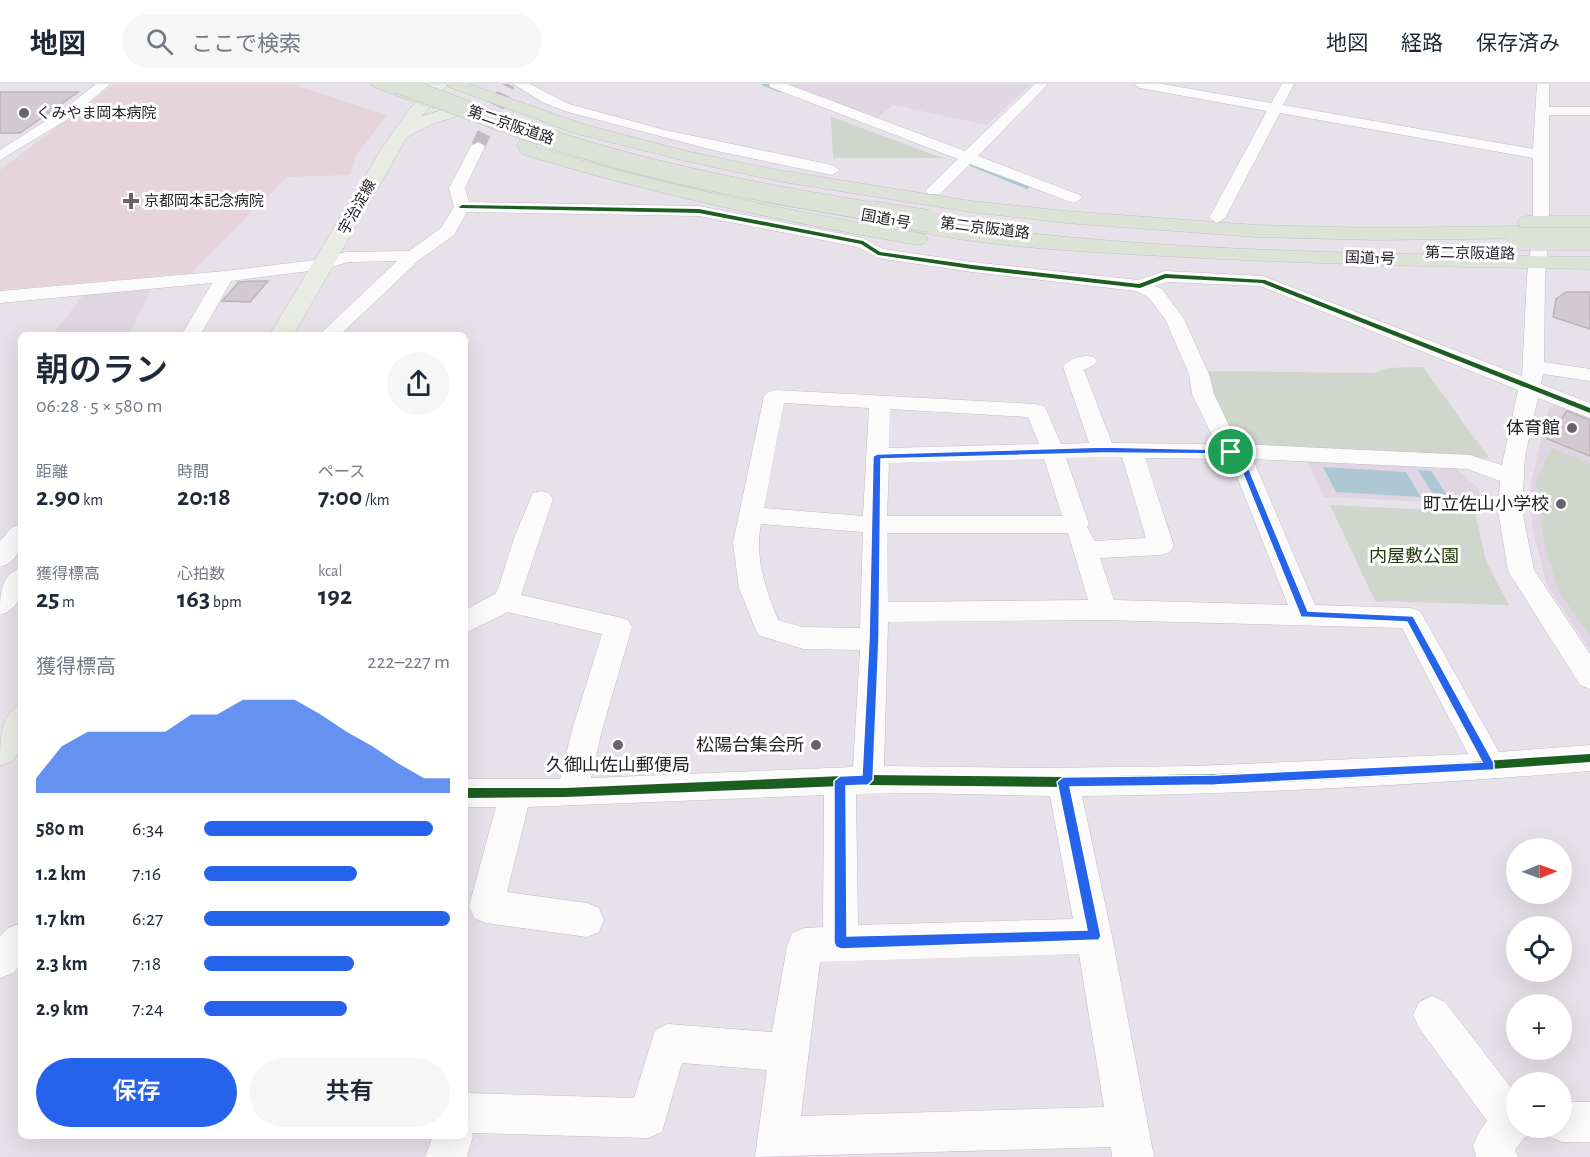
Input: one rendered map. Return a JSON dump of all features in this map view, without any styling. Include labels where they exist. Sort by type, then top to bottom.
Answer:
[{"type":"highway","name":"国道1号","points":[[380,84],[433,90],[455,111],[668,177],[902,223],[1051,241],[1149,249],[1537,269],[1590,263]]},
{"type":"highway","name":"第二京阪道路","points":[[398,84],[537,135],[667,172],[834,206],[929,221],[1104,240],[1221,248],[1590,254]]},
{"type":"highway","name":"国道1号","points":[[455,84],[517,107],[748,168],[963,206],[1144,225],[1354,234],[1541,227],[1590,232]]},
{"type":"highway","name":"第二京阪道路","points":[[433,90],[557,127],[696,164],[864,196],[980,213],[1130,228],[1321,237],[1590,239]]},
{"type":"highway","points":[[517,107],[565,109],[599,129],[845,180],[1020,203],[1136,209],[1162,215]]},
{"type":"highway","points":[[530,136],[526,145],[528,150],[573,164],[732,205],[919,240],[1219,270],[1344,273],[1537,269],[1590,276]]},
{"type":"highway","points":[[963,206],[1045,212],[1083,209],[1217,218],[1318,221],[1408,220],[1541,227],[1590,222]]},
{"type":"highway","points":[[1354,234],[1408,227],[1480,223]]},
{"type":"highway","points":[[1292,256],[1344,273]]},
{"type":"main road","name":"宇治淀線","points":[[283,332],[325,264],[387,154],[433,90]]},
{"type":"main road","points":[[401,133],[426,120],[455,111]]},
{"type":"main road","points":[[0,750],[18,723]]},
{"type":"street","points":[[0,156],[68,113],[104,84]]},
{"type":"street","points":[[519,84],[538,92],[543,98],[565,109],[699,143],[832,170]]},
{"type":"street","points":[[775,84],[1074,198]]},
{"type":"street","points":[[934,191],[1042,84]]},
{"type":"street","points":[[1140,84],[1540,155]]},
{"type":"street","points":[[1217,218],[1288,84]]},
{"type":"street","points":[[1543,84],[1540,155],[1541,227],[1532,378],[1514,456],[1510,510],[1521,571],[1590,677]]},
{"type":"street","points":[[1543,111],[1590,111]]},
{"type":"street","points":[[332,332],[412,256],[448,231],[461,204],[457,188],[481,147]]},
{"type":"street","points":[[461,204],[699,211],[863,243],[878,253],[972,267],[1140,286],[1155,293],[1174,319],[1199,374],[1203,394],[1234,452],[1305,614]]},
{"type":"street","points":[[0,297],[225,276],[325,264],[346,257],[412,256]]},
{"type":"street","points":[[193,332],[225,276]]},
{"type":"street","points":[[1140,286],[1165,276],[1263,282],[1455,356],[1532,378],[1590,411]]},
{"type":"street","points":[[1087,361],[1073,367],[1103,450]]},
{"type":"street","points":[[1532,378],[1590,375]]},
{"type":"street","points":[[1104,610],[1053,452],[1036,411],[775,396],[745,543],[752,588],[768,627],[803,638],[874,625],[1104,610],[1410,618],[1491,766]]},
{"type":"street","points":[[841,943],[854,780],[874,625],[874,525],[880,402]]},
{"type":"street","points":[[877,456],[1103,450],[1234,452],[1470,462],[1512,477]]},
{"type":"street","points":[[1086,550],[1161,546],[1131,450]]},
{"type":"street","points":[[468,621],[505,601],[541,499]]},
{"type":"street","points":[[751,515],[874,525],[1077,524]]},
{"type":"street","points":[[0,560],[18,537]]},
{"type":"street","points":[[0,560],[18,562]]},
{"type":"street","points":[[0,605],[18,582]]},
{"type":"street","points":[[505,601],[618,627],[587,730],[572,792]]},
{"type":"street","points":[[468,793],[516,794],[854,780],[1063,782],[1215,780],[1491,766],[1590,758]]},
{"type":"street","points":[[1063,782],[1094,936],[1130,1141],[777,1147],[788,1052],[806,946],[1094,936]]},
{"type":"street","points":[[516,794],[486,906],[587,920]]},
{"type":"street","points":[[0,960],[18,944]]},
{"type":"street","points":[[1432,1015],[1506,1128]]},
{"type":"street","points":[[468,1113],[648,1118],[668,1043],[788,1052]]},
{"type":"street","points":[[1572,1122],[1590,1122]]},
{"type":"street","points":[[446,1157],[452,1139]]},
{"type":"shaded area","name":"京都岡本記念病院","points":[[113,84],[292,84],[387,115],[357,154],[350,175],[287,177],[191,273],[0,290],[0,170]]},
{"type":"shaded area","points":[[783,84],[1031,84],[987,125],[893,105],[876,119]]},
{"type":"shaded area","points":[[152,289],[130,332],[55,332],[83,295]]},
{"type":"shaded area","name":"町立佐山小学校","points":[[1561,405],[1590,416],[1590,649],[1547,585],[1532,527],[1531,482],[1549,407]]},
{"type":"shaded area","points":[[1306,459],[1454,467],[1478,488],[1480,496],[1475,504],[1478,510],[1458,508],[1454,503],[1324,497]]},
{"type":"green space","points":[[832,117],[942,158],[833,158]]},
{"type":"green space","points":[[1423,367],[1489,458],[1238,446],[1203,371],[1375,373],[1388,368]]},
{"type":"green space","name":"町立佐山小学校","points":[[1551,448],[1590,463],[1590,636],[1559,592],[1545,548],[1536,483]]},
{"type":"green space","name":"内屋敷公園","points":[[1330,505],[1475,512],[1486,561],[1509,605],[1375,601]]},
{"type":"water","points":[[1323,467],[1406,472],[1421,497],[1336,492]]},
{"type":"water","points":[[1418,470],[1431,471],[1447,495],[1432,493]]},
{"type":"building","name":"くみやま岡本病院","points":[[0,92],[78,92],[20,133],[0,133]]},
{"type":"building","points":[[268,281],[250,302],[222,301],[239,282]]},
{"type":"building","points":[[1566,292],[1590,292],[1590,329],[1553,317],[1556,299]]},
{"type":"building","name":"体育館","points":[[1567,411],[1590,420],[1590,456],[1547,439]]},
{"type":"waterway","points":[[764,84],[779,90]]},
{"type":"waterway","points":[[970,164],[1027,187]]},
{"type":"tunnel","points":[[478,146],[508,84]]},
{"type":"cycle path","points":[[462,207],[699,211],[863,243],[878,253],[972,267],[1140,286],[1165,276],[1263,281],[1590,411]]},
{"type":"cycle path","points":[[468,793],[565,793],[866,780],[1064,782],[1262,778],[1459,768],[1590,758]]},
{"type":"place","name":"くみやま岡本病院","points":[[24,113]]},
{"type":"place","name":"京都岡本記念病院","points":[[131,201]]},
{"type":"place","name":"体育館","points":[[1572,428]]},
{"type":"place","name":"町立佐山小学校","points":[[1561,504]]},
{"type":"place","name":"久御山佐山郵便局","points":[[618,745]]},
{"type":"place","name":"松陽台集会所","points":[[816,745]]},
{"type":"route","points":[[1103,450],[1231,452],[1238,452],[1305,614],[1410,618],[1491,766],[1215,780],[1063,782],[1094,936],[841,943],[840,781],[868,780],[874,639],[874,525],[877,456],[1103,450]]}]
